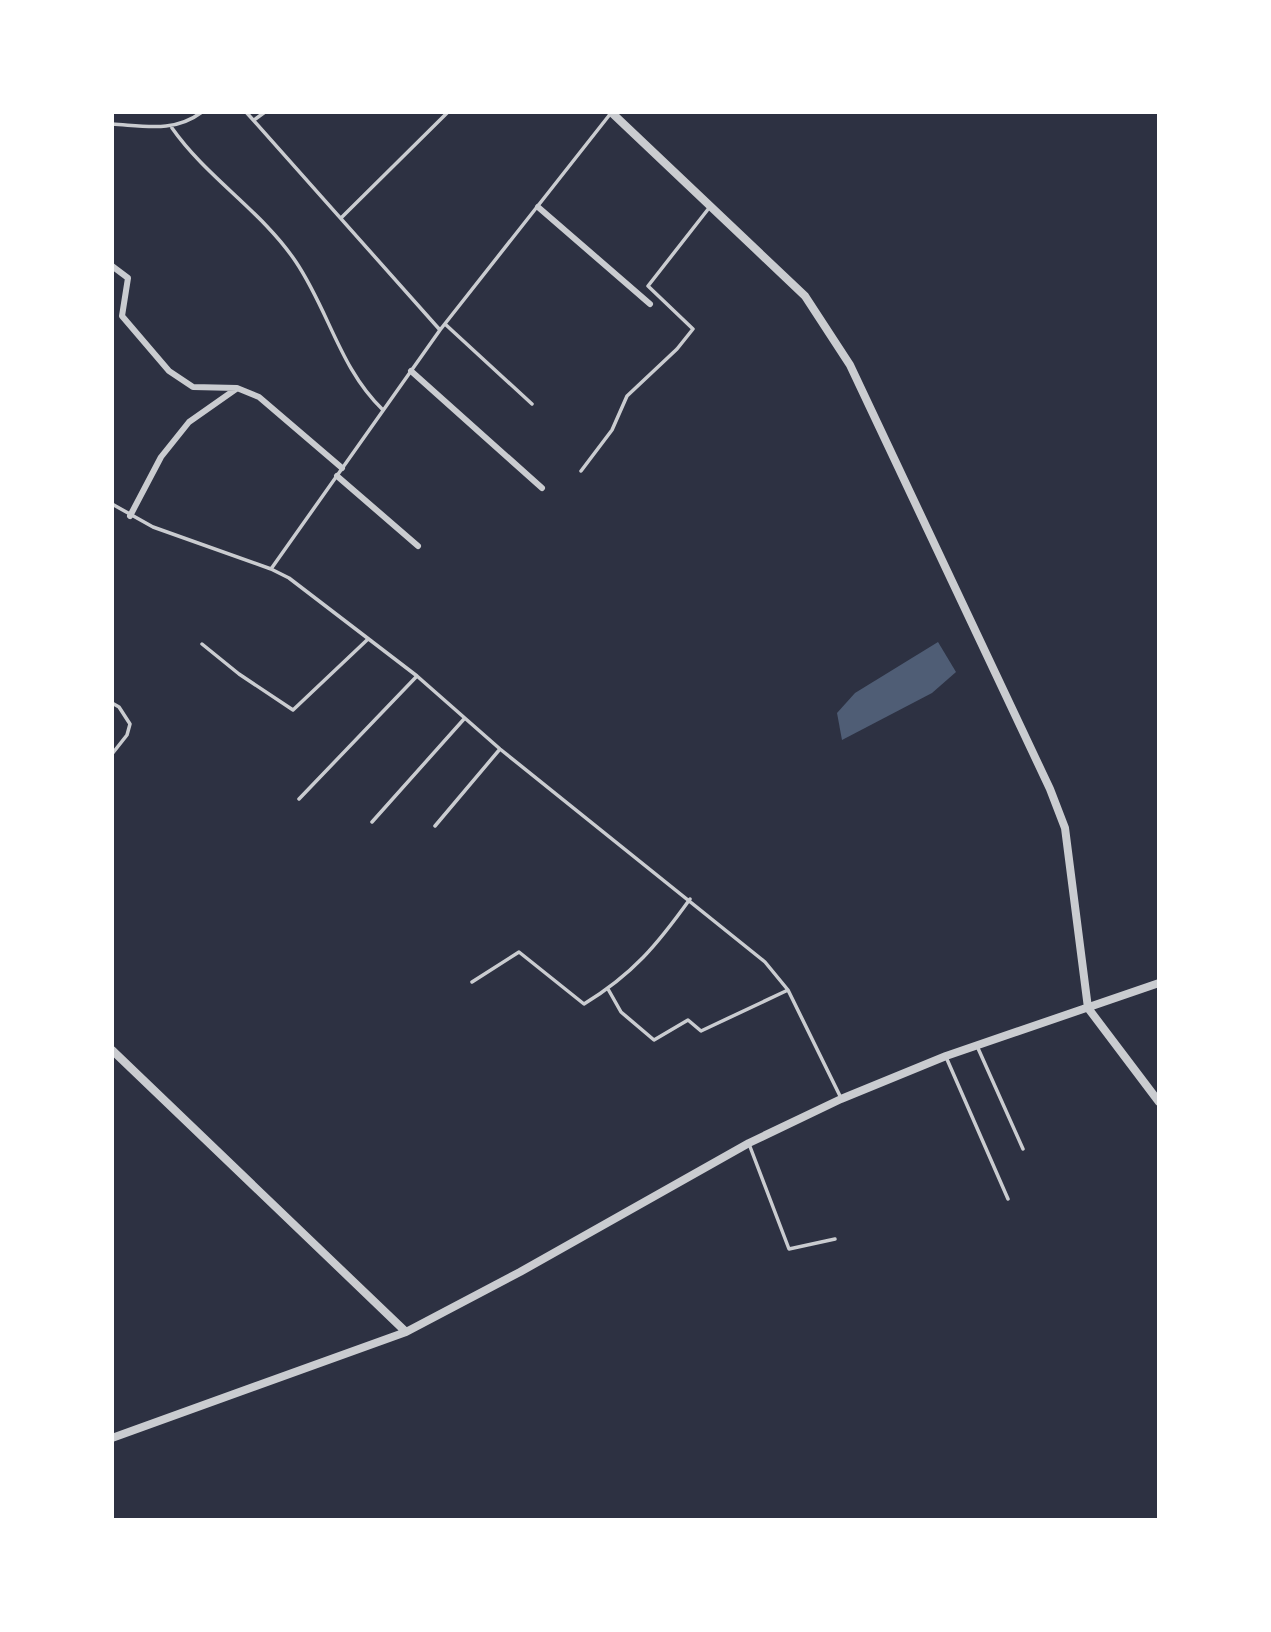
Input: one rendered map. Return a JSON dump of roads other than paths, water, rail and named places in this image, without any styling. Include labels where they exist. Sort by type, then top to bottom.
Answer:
[{"type":"street","points":[[612,112],[805,296],[850,365],[1050,789],[1065,828],[1088,1008],[1159,1102]]},
{"type":"street","points":[[538,207],[650,304]]},
{"type":"street","points":[[112,266],[128,278],[122,316],[169,371],[193,387],[237,388],[260,397],[342,468]]},
{"type":"street","points":[[411,371],[542,488]]},
{"type":"street","points":[[130,516],[161,457],[189,422],[237,388]]},
{"type":"street","points":[[337,476],[418,546]]},
{"type":"street","points":[[112,1438],[406,1332],[532,1266],[749,1143],[841,1098],[946,1056],[1159,983]]},
{"type":"street","points":[[112,1050],[406,1332]]},
{"type":"lane","points":[[112,124],[172,128],[187,123],[202,112]]},
{"type":"lane","points":[[246,112],[440,330]]},
{"type":"lane","points":[[254,120],[265,112]]},
{"type":"lane","points":[[341,218],[448,112]]},
{"type":"lane","points":[[271,569],[444,324],[612,112]]},
{"type":"lane","points":[[172,128],[185,147],[264,223],[297,262],[336,345],[363,391],[383,410]]},
{"type":"lane","points":[[582,471],[612,430],[628,396],[677,349],[693,329],[648,286],[711,206]]},
{"type":"lane","points":[[444,324],[532,404]]},
{"type":"lane","points":[[112,504],[153,527],[271,569],[289,578],[417,676],[500,749],[690,899],[765,962],[788,990],[841,1098]]},
{"type":"lane","points":[[202,644],[239,674],[293,710],[367,639]]},
{"type":"lane","points":[[299,799],[417,676]]},
{"type":"lane","points":[[112,703],[119,707],[130,724],[127,735],[112,754]]},
{"type":"lane","points":[[372,822],[464,718]]},
{"type":"lane","points":[[435,827],[500,749]]},
{"type":"lane","points":[[472,982],[519,952],[584,1004],[608,989],[652,952],[690,899]]},
{"type":"lane","points":[[608,989],[621,1012],[654,1040],[688,1020],[701,1031],[788,990]]},
{"type":"lane","points":[[977,1046],[1023,1149]]},
{"type":"lane","points":[[946,1056],[1008,1199]]},
{"type":"lane","points":[[749,1143],[789,1249],[835,1239]]},
{"type":"water","points":[[938,642],[956,672],[932,693],[842,740],[837,713],[855,693]]}]
